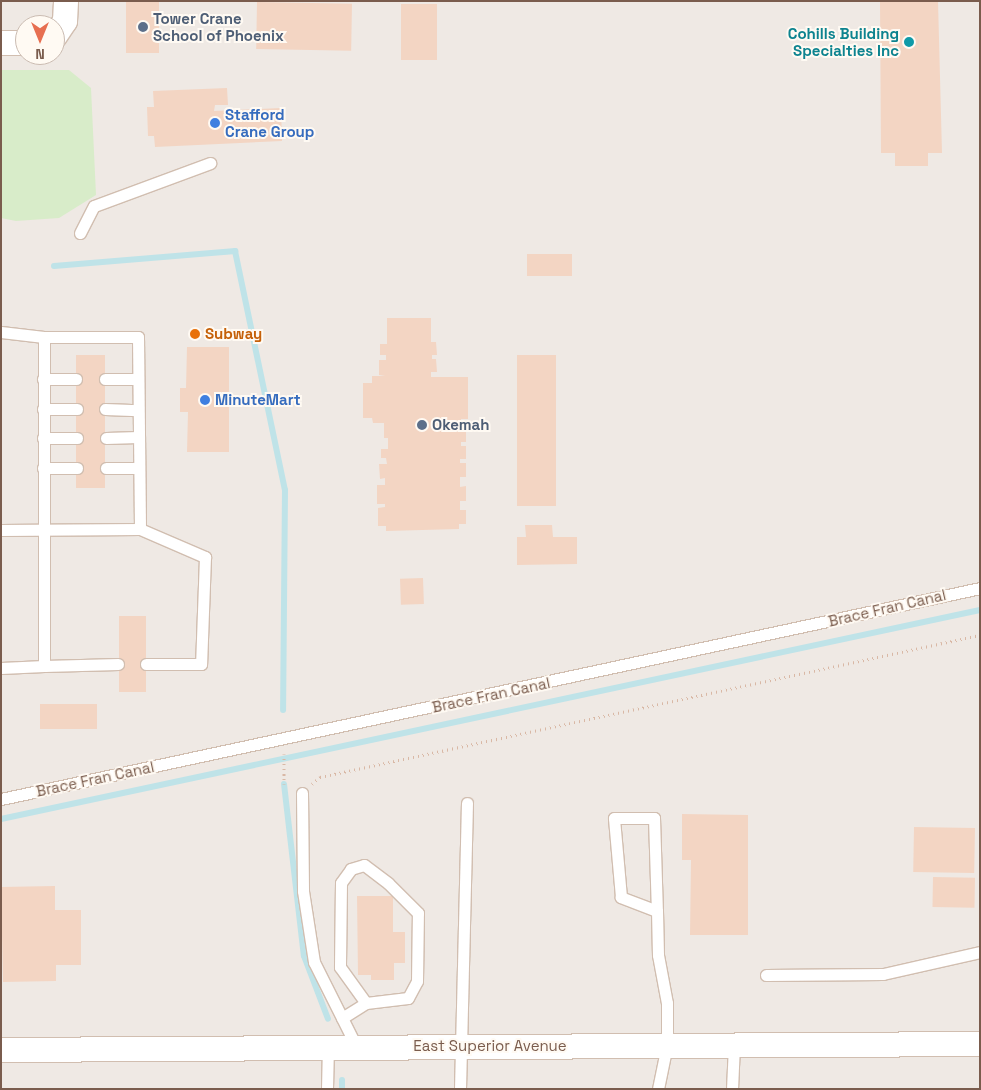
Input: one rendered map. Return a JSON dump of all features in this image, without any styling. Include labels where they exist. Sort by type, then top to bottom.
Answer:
[{"type":"street","points":[[65,21],[66,1]]},
{"type":"street","points":[[1,43],[15,43]]},
{"type":"street","name":"East Superior Avenue","points":[[1,1050],[328,1046],[980,1044]]},
{"type":"lane","points":[[80,233],[94,206],[210,163]]},
{"type":"lane","points":[[1,332],[44,337],[138,337],[140,529]]},
{"type":"lane","points":[[44,337],[44,666]]},
{"type":"lane","points":[[43,379],[76,379]]},
{"type":"lane","points":[[105,379],[138,379]]},
{"type":"lane","points":[[43,409],[77,409]]},
{"type":"lane","points":[[105,409],[138,410]]},
{"type":"lane","points":[[106,438],[138,437]]},
{"type":"lane","points":[[43,438],[77,438]]},
{"type":"lane","points":[[43,468],[77,468]]},
{"type":"lane","points":[[106,468],[139,468]]},
{"type":"lane","points":[[1,530],[140,529],[205,557],[201,664],[146,664]]},
{"type":"lane","name":"Brace Fran Canal","points":[[1,799],[980,588]]},
{"type":"lane","points":[[1,668],[118,664]]},
{"type":"lane","points":[[302,793],[303,891],[314,962],[356,1046]]},
{"type":"lane","points":[[460,1089],[459,1046],[467,803]]},
{"type":"lane","points":[[657,911],[621,897],[614,818],[654,818],[657,911],[658,955],[667,1003],[667,1045],[658,1089]]},
{"type":"lane","points":[[342,1018],[366,1003],[408,998],[417,981],[418,913],[388,883],[364,865],[351,869],[341,883],[340,967],[366,1003]]},
{"type":"lane","points":[[766,974],[884,974],[980,952]]},
{"type":"lane","points":[[732,1089],[734,1045]]},
{"type":"lane","points":[[327,1089],[328,1046]]},
{"type":"path","points":[[302,793],[320,777],[980,636]]},
{"type":"path","points":[[284,746],[284,784]]},
{"type":"shaded area","points":[[1,1],[980,1],[980,1089],[1,1089]]},
{"type":"green space","points":[[1,70],[69,70],[91,88],[96,195],[59,218],[16,221],[1,218]]},
{"type":"building","name":"Tower Crane School of Phoenix","points":[[126,1],[159,1],[159,53],[126,53]]},
{"type":"building","name":"Cohills Building Specialties Inc","points":[[880,1],[938,1],[942,153],[928,153],[928,166],[895,166],[895,153],[881,153]]},
{"type":"building","points":[[257,2],[352,4],[351,51],[256,49]]},
{"type":"building","points":[[401,4],[437,4],[437,60],[401,60]]},
{"type":"building","name":"Stafford Crane Group","points":[[227,88],[228,105],[215,105],[214,111],[281,108],[282,141],[155,147],[154,136],[148,136],[147,107],[154,107],[153,91]]},
{"type":"building","points":[[527,254],[572,254],[572,276],[527,276]]},
{"type":"building","name":"Okemah","points":[[387,318],[431,318],[431,342],[436,342],[437,355],[432,355],[432,359],[436,359],[437,372],[431,372],[431,377],[468,377],[468,419],[461,419],[461,427],[466,426],[466,442],[461,442],[461,446],[466,446],[466,459],[460,459],[460,463],[466,463],[466,477],[460,477],[460,487],[466,486],[466,501],[460,501],[460,510],[466,510],[466,524],[459,524],[459,529],[386,531],[386,526],[378,526],[378,508],[385,507],[385,504],[377,504],[377,485],[385,485],[385,478],[380,479],[379,464],[387,464],[386,458],[381,458],[381,449],[388,449],[388,438],[384,438],[384,423],[373,423],[372,418],[363,418],[363,383],[372,383],[372,376],[385,376],[379,375],[379,360],[386,360],[386,355],[380,355],[380,344],[387,344]]},
{"type":"building","points":[[187,347],[229,347],[229,452],[187,452],[188,412],[180,412],[180,388],[186,388]]},
{"type":"building","points":[[76,355],[105,355],[105,488],[76,488]]},
{"type":"building","points":[[517,355],[556,355],[556,506],[517,506]]},
{"type":"building","points":[[525,525],[552,525],[553,537],[577,537],[577,564],[517,565],[517,537],[526,537]]},
{"type":"building","points":[[423,578],[424,604],[401,605],[400,579]]},
{"type":"building","points":[[119,616],[146,616],[146,692],[119,692]]},
{"type":"building","points":[[40,704],[97,704],[97,729],[40,729]]},
{"type":"building","points":[[682,814],[748,815],[748,935],[690,935],[691,860],[682,860]]},
{"type":"building","points":[[914,827],[975,828],[974,873],[913,872]]},
{"type":"building","points":[[933,877],[975,878],[974,908],[932,907]]},
{"type":"building","points":[[55,886],[55,910],[81,910],[81,965],[56,965],[56,981],[3,982],[1,887]]},
{"type":"building","points":[[357,896],[393,896],[393,932],[405,932],[405,963],[394,963],[394,980],[371,980],[371,975],[358,975]]},
{"type":"waterway","points":[[54,266],[235,251],[285,490],[283,710]]},
{"type":"waterway","points":[[1,819],[980,610]]},
{"type":"waterway","points":[[284,784],[304,956],[328,1019]]},
{"type":"waterway","points":[[342,1080],[342,1089]]},
{"type":"place","name":"Tower Crane School of Phoenix","points":[[143,27]]},
{"type":"place","name":"Cohills Building Specialties Inc","points":[[909,42]]},
{"type":"place","name":"Stafford Crane Group","points":[[215,123]]},
{"type":"place","name":"Subway","points":[[195,334]]},
{"type":"place","name":"MinuteMart","points":[[205,400]]},
{"type":"place","name":"Okemah","points":[[422,425]]}]
